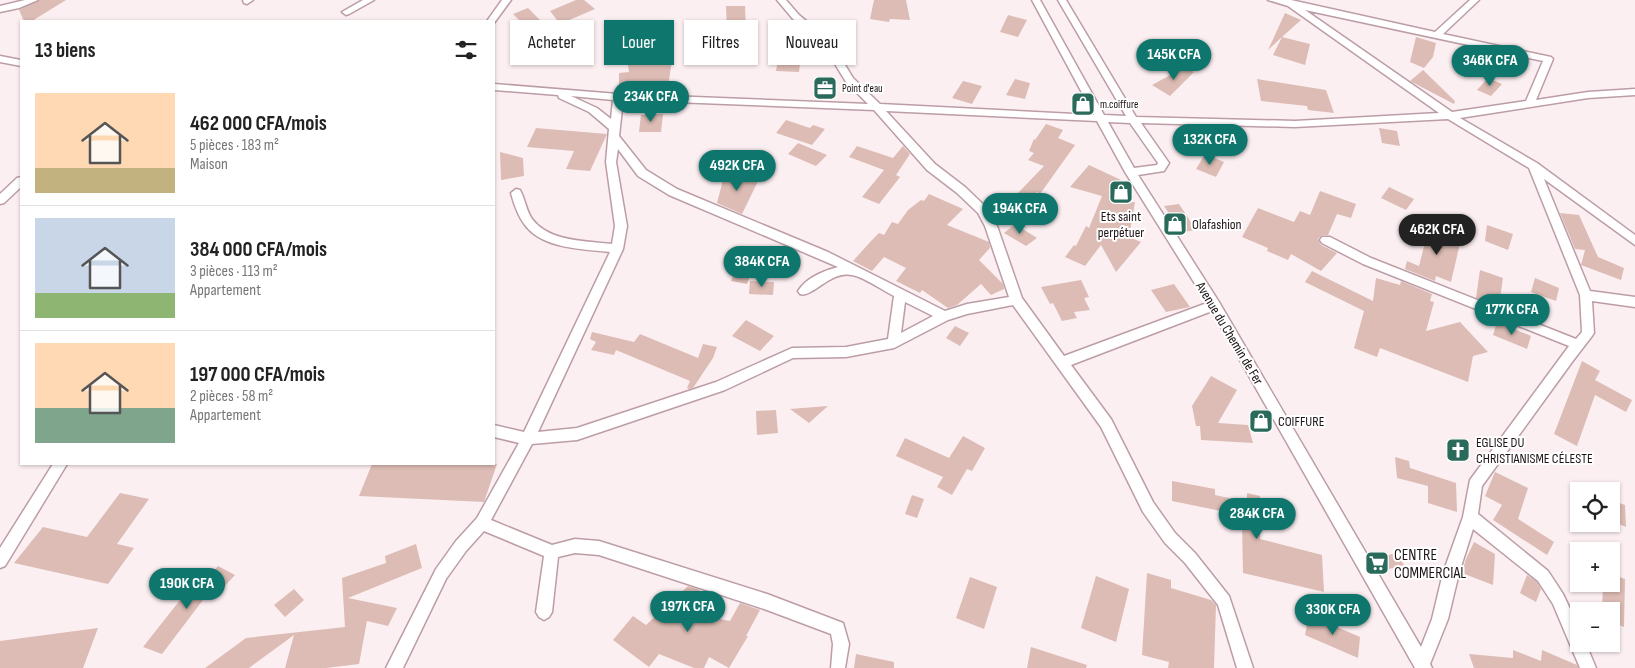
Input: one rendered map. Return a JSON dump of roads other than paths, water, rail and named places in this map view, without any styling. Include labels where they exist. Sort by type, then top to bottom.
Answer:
[{"type":"street","points":[[0,8],[16,6],[34,0]]},
{"type":"street","points":[[346,12],[370,0]]},
{"type":"street","points":[[492,20],[507,0]]},
{"type":"street","points":[[781,0],[796,17],[828,44],[849,80],[931,167],[961,190],[982,210],[990,226],[1016,300],[1106,423],[1148,506],[1170,538],[1190,558],[1224,601],[1245,668]]},
{"type":"street","name":"Avenue du Chemin de Fer","points":[[1036,0],[1130,172],[1215,305],[1423,667]]},
{"type":"street","points":[[1062,0],[1134,120],[1164,163],[1160,168],[1130,172]]},
{"type":"street","points":[[1272,0],[1289,2],[1548,59],[1530,103]]},
{"type":"street","points":[[1438,34],[1475,0]]},
{"type":"street","points":[[1289,2],[1450,116],[1533,166],[1635,241]]},
{"type":"street","points":[[0,59],[20,62]]},
{"type":"street","points":[[495,87],[618,97],[1101,116],[1134,120],[1295,124],[1450,116],[1588,95],[1635,92]]},
{"type":"street","points":[[537,90],[567,97],[593,110],[614,132],[642,172],[673,192],[824,255],[944,316]]},
{"type":"street","points":[[394,668],[441,574],[461,546],[482,523],[528,439],[617,249],[621,226],[611,162],[618,97]]},
{"type":"street","points":[[1423,667],[1440,619],[1451,573],[1470,517],[1475,484],[1567,358],[1588,333],[1586,295],[1533,166]]},
{"type":"street","points":[[0,200],[20,182]]},
{"type":"street","points":[[516,193],[522,212],[534,228],[562,242],[617,249]]},
{"type":"street","points":[[1326,240],[1367,261],[1579,345]]},
{"type":"street","points":[[804,291],[819,278],[832,272],[851,270]]},
{"type":"street","points":[[894,343],[900,295]]},
{"type":"street","points":[[1586,295],[1635,302]]},
{"type":"street","points":[[495,431],[528,439],[577,434],[720,386],[792,354],[846,352],[894,343],[944,316],[968,309],[1016,300]]},
{"type":"street","points":[[1061,362],[1215,305]]},
{"type":"street","points":[[0,561],[59,465]]},
{"type":"street","points":[[1470,517],[1543,576],[1558,599],[1588,668]]},
{"type":"street","points":[[482,523],[552,552],[575,546],[599,548],[767,602],[837,629],[841,644],[838,665]]},
{"type":"street","points":[[544,612],[552,552]]},
{"type":"place","name":"Point d'eau","points":[[825,88]]},
{"type":"place","name":"m.coiffure","points":[[1083,104]]},
{"type":"place","name":"Ets saint perpétuer","points":[[1121,192]]},
{"type":"place","name":"Olafashion","points":[[1175,224]]},
{"type":"place","name":"COIFFURE","points":[[1261,421]]},
{"type":"place","name":"EGLISE DU CHRISTIANISME CÉLESTE","points":[[1458,450]]},
{"type":"place","name":"CENTRE COMMERCIAL","points":[[1377,563]]}]
